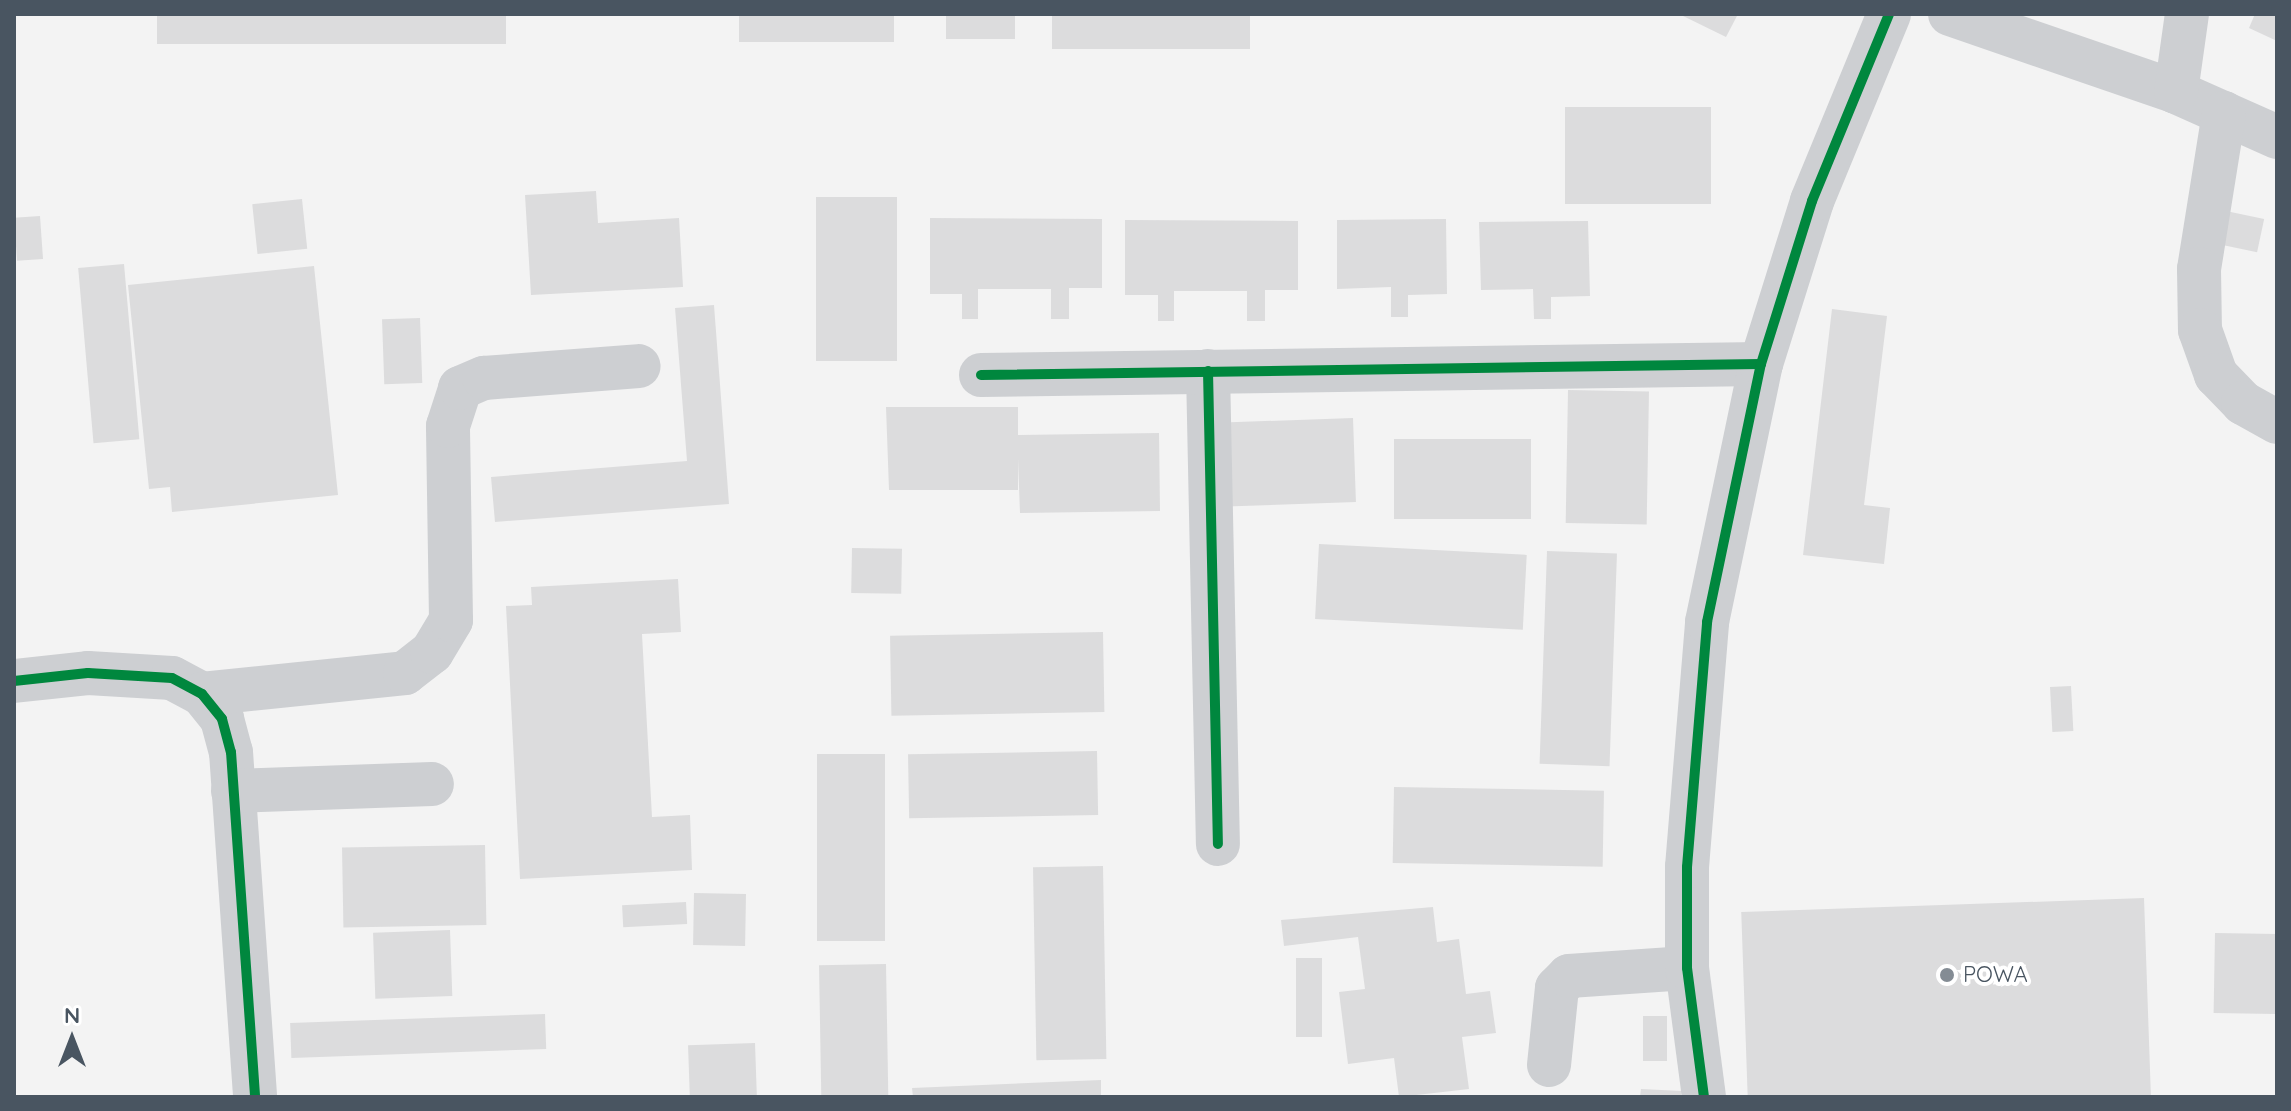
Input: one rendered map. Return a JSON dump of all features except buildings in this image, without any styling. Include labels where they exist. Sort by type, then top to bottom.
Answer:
[{"type":"street","points":[[1704,1097],[1687,968],[1687,867],[1707,622],[1761,364],[1812,201],[1889,14]]},
{"type":"street","points":[[1950,14],[2176,92],[2277,137]]},
{"type":"street","points":[[2176,92],[2187,14]]},
{"type":"street","points":[[2224,113],[2199,269],[2200,330],[2216,375],[2243,403],[2277,422]]},
{"type":"street","points":[[981,375],[1761,364]]},
{"type":"street","points":[[202,694],[405,673],[432,652],[451,620],[448,426],[460,388],[484,378],[639,366]]},
{"type":"street","points":[[1208,371],[1218,844]]},
{"type":"street","points":[[14,681],[134,674],[172,678],[202,694],[222,719],[233,791],[255,1097]]},
{"type":"street","points":[[233,791],[432,784]]},
{"type":"street","points":[[1549,1065],[1557,988],[1569,976],[1687,968]]},
{"type":"cycle path","points":[[1704,1097],[1687,968],[1687,867],[1707,622],[1761,364],[1812,201],[1889,14]]},
{"type":"cycle path","points":[[981,375],[1761,364]]},
{"type":"cycle path","points":[[1208,371],[1218,844]]},
{"type":"cycle path","points":[[14,681],[88,673],[172,678],[202,694],[222,719],[231,752],[255,1097]]},
{"type":"place","name":"POWA","points":[[1947,975]]}]
